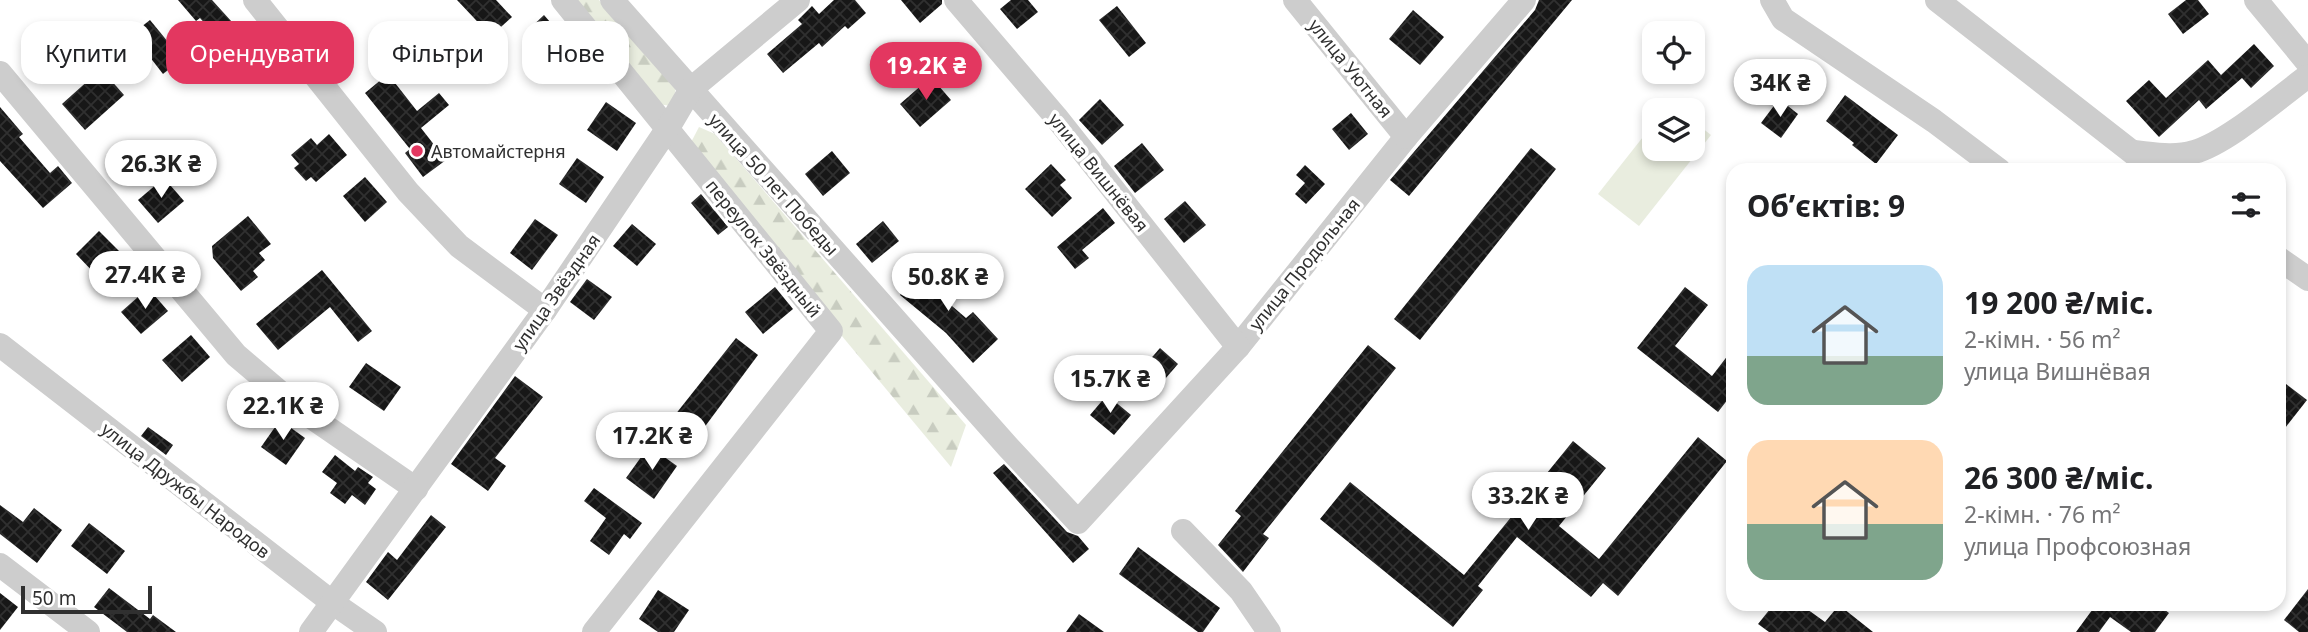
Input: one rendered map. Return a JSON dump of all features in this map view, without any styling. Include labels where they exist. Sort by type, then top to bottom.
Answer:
[{"type":"street","points":[[255,0],[408,192],[459,246],[545,310]]},
{"type":"street","points":[[563,0],[668,128]]},
{"type":"street","name":"улица 50 лет Победы","points":[[612,0],[1008,447],[1078,522]]},
{"type":"street","name":"улица Звёздная","points":[[311,632],[545,310],[668,128],[691,89],[798,0]]},
{"type":"street","name":"улица Вишнёвая","points":[[956,0],[1056,117],[1238,347]]},
{"type":"street","name":"улица Уютная","points":[[1295,0],[1406,137]]},
{"type":"street","name":"улица Продольная","points":[[1078,522],[1238,347],[1406,137],[1524,0]]},
{"type":"street","points":[[1772,0],[1783,19],[1934,121],[1990,163]]},
{"type":"street","points":[[1937,0],[2145,163]]},
{"type":"street","points":[[2256,0],[2308,63]]},
{"type":"street","points":[[0,73],[236,355],[298,407],[416,489]]},
{"type":"street","points":[[2130,152],[2168,156],[2194,153],[2217,142],[2308,76]]},
{"type":"street","name":"переулок Звёздный","points":[[594,632],[831,331],[668,128]]},
{"type":"street","points":[[2286,264],[2308,279]]},
{"type":"street","name":"улица Дружбы Народов","points":[[0,345],[374,632]]},
{"type":"street","points":[[1183,531],[1241,591],[1269,632]]},
{"type":"street","points":[[0,565],[88,632]]},
{"type":"green space","points":[[570,0],[599,0],[617,21],[588,21]]},
{"type":"green space","points":[[629,34],[676,88],[672,106],[657,104],[629,71]]},
{"type":"green space","points":[[699,127],[715,134],[966,425],[951,467],[687,150]]},
{"type":"green space","points":[[1705,130],[1711,135],[1705,143]]},
{"type":"green space","points":[[1642,138],[1642,161],[1690,161],[1639,226],[1598,194]]},
{"type":"building","points":[[178,0],[212,0],[231,21],[203,21],[200,18],[196,21]]},
{"type":"building","points":[[457,0],[496,0],[512,17],[508,21],[477,21]]},
{"type":"building","points":[[834,0],[855,0],[866,13],[848,29],[845,26],[822,47],[819,43],[783,73],[767,54],[802,24],[798,20],[812,6],[819,14]]},
{"type":"building","points":[[901,0],[942,0],[942,4],[920,23]]},
{"type":"building","points":[[1011,0],[1028,0],[1038,12],[1017,29],[1000,9]]},
{"type":"building","points":[[1539,0],[1572,0],[1409,196],[1390,180],[1535,10]]},
{"type":"building","points":[[2186,0],[2198,0],[2209,14],[2183,34],[2168,14]]},
{"type":"building","points":[[1117,6],[1146,43],[1129,57],[1099,20]]},
{"type":"building","points":[[1413,10],[1444,37],[1420,65],[1389,39]]},
{"type":"building","points":[[544,15],[549,21],[538,21]]},
{"type":"building","points":[[152,22],[166,40],[166,72],[163,74],[152,60]]},
{"type":"building","points":[[2254,44],[2274,66],[2251,88],[2242,78],[2206,109],[2199,100],[2159,137],[2126,101],[2149,80],[2166,98],[2208,60],[2221,75]]},
{"type":"building","points":[[931,77],[951,100],[920,127],[900,104]]},
{"type":"building","points":[[84,84],[114,84],[124,95],[85,130],[62,104]]},
{"type":"building","points":[[376,84],[396,84],[417,111],[439,93],[449,105],[421,128],[446,160],[423,177],[405,153],[410,149],[365,93]]},
{"type":"building","points":[[1845,95],[1898,135],[1875,163],[1826,121]]},
{"type":"building","points":[[1100,99],[1124,125],[1102,145],[1079,120]]},
{"type":"building","points":[[1779,99],[1798,114],[1781,138],[1761,123]]},
{"type":"building","points":[[606,102],[636,123],[617,151],[587,130]]},
{"type":"building","points":[[0,107],[23,134],[19,137],[50,173],[58,166],[72,183],[43,208],[0,161]]},
{"type":"building","points":[[1351,113],[1368,134],[1349,150],[1332,129]]},
{"type":"building","points":[[329,134],[347,155],[316,182],[311,177],[306,181],[294,168],[299,164],[291,155],[311,138],[317,145]]},
{"type":"building","points":[[1142,143],[1164,170],[1135,193],[1114,166]]},
{"type":"building","points":[[1531,148],[1556,169],[1420,340],[1394,319]]},
{"type":"building","points":[[832,151],[850,173],[823,196],[805,174]]},
{"type":"building","points":[[577,158],[604,177],[586,203],[559,184]]},
{"type":"building","points":[[1051,164],[1066,180],[1060,185],[1072,198],[1052,217],[1025,189]]},
{"type":"building","points":[[1305,165],[1325,184],[1306,204],[1295,194],[1305,183],[1296,175]]},
{"type":"building","points":[[365,177],[387,202],[365,222],[343,196]]},
{"type":"building","points":[[164,178],[184,201],[158,223],[138,200]]},
{"type":"building","points":[[701,194],[728,227],[718,235],[691,203]]},
{"type":"building","points":[[1185,201],[1206,225],[1184,243],[1164,219]]},
{"type":"building","points":[[1103,208],[1115,223],[1082,250],[1089,258],[1075,269],[1057,247]]},
{"type":"building","points":[[248,216],[271,244],[259,253],[265,260],[253,271],[258,277],[241,291],[213,258],[212,246]]},
{"type":"building","points":[[535,219],[558,235],[532,270],[510,253]]},
{"type":"building","points":[[883,221],[899,241],[872,263],[856,244]]},
{"type":"building","points":[[632,224],[656,244],[637,266],[613,246]]},
{"type":"building","points":[[99,231],[121,253],[97,276],[76,254]]},
{"type":"building","points":[[928,261],[950,279],[938,294],[966,318],[973,312],[998,339],[973,363],[946,333],[900,295]]},
{"type":"building","points":[[322,270],[372,331],[358,342],[330,307],[278,350],[256,324]]},
{"type":"building","points":[[587,279],[612,297],[594,320],[570,302]]},
{"type":"building","points":[[775,287],[793,309],[763,334],[745,312]]},
{"type":"building","points":[[1685,287],[1708,305],[1675,346],[1712,376],[1726,358],[1726,402],[1718,412],[1637,348]]},
{"type":"building","points":[[148,288],[168,311],[141,334],[121,312]]},
{"type":"building","points":[[191,335],[210,357],[182,382],[162,360]]},
{"type":"building","points":[[736,338],[758,355],[692,444],[667,425]]},
{"type":"building","points":[[1368,345],[1396,368],[1263,534],[1269,538],[1243,572],[1218,545],[1241,516],[1235,511]]},
{"type":"building","points":[[1160,348],[1178,364],[1152,394],[1134,378]]},
{"type":"building","points":[[366,363],[401,387],[384,411],[349,387]]},
{"type":"building","points":[[515,376],[543,397],[495,458],[506,466],[488,491],[451,464]]},
{"type":"building","points":[[2286,384],[2307,400],[2286,427]]},
{"type":"building","points":[[1107,395],[1131,415],[1114,435],[1090,415]]},
{"type":"building","points":[[280,420],[305,438],[286,465],[261,447]]},
{"type":"building","points":[[148,427],[173,445],[166,455],[141,436]]},
{"type":"building","points":[[1698,437],[1726,460],[1618,596],[1603,583],[1591,597],[1517,537],[1478,586],[1483,590],[1453,627],[1320,519],[1350,482],[1464,575],[1573,441],[1606,468],[1559,526],[1599,559]]},
{"type":"building","points":[[649,446],[677,466],[654,499],[626,478]]},
{"type":"building","points":[[335,455],[355,471],[358,467],[373,477],[368,483],[376,489],[365,505],[352,495],[345,504],[330,493],[337,483],[322,472]]},
{"type":"building","points":[[1004,464],[1067,532],[1078,536],[1089,549],[1073,563],[993,473]]},
{"type":"building","points":[[594,488],[642,523],[630,539],[624,534],[609,555],[590,541],[606,518],[584,501]]},
{"type":"building","points":[[0,505],[23,522],[34,508],[62,530],[37,563],[0,534]]},
{"type":"building","points":[[431,515],[446,527],[388,600],[366,582],[388,552],[397,560]]},
{"type":"building","points":[[89,523],[125,551],[107,574],[71,546]]},
{"type":"building","points":[[1138,547],[1220,608],[1203,632],[1198,632],[1119,574]]},
{"type":"building","points":[[109,588],[150,619],[153,615],[176,632],[127,632],[94,607]]},
{"type":"building","points":[[2308,589],[2308,632],[2299,632],[2284,620]]},
{"type":"building","points":[[658,590],[689,610],[674,632],[658,632],[639,619]]},
{"type":"building","points":[[0,593],[18,607],[0,630]]},
{"type":"building","points":[[1768,611],[1810,611],[1825,622],[1834,611],[1847,611],[1873,632],[1769,632],[1758,624]]},
{"type":"building","points":[[2091,611],[2169,613],[2155,632],[2131,632],[2110,617],[2099,632],[2076,632]]},
{"type":"building","points":[[1079,614],[1104,632],[1066,632]]},
{"type":"place","name":"Автомайстерня","points":[[417,151]]}]
